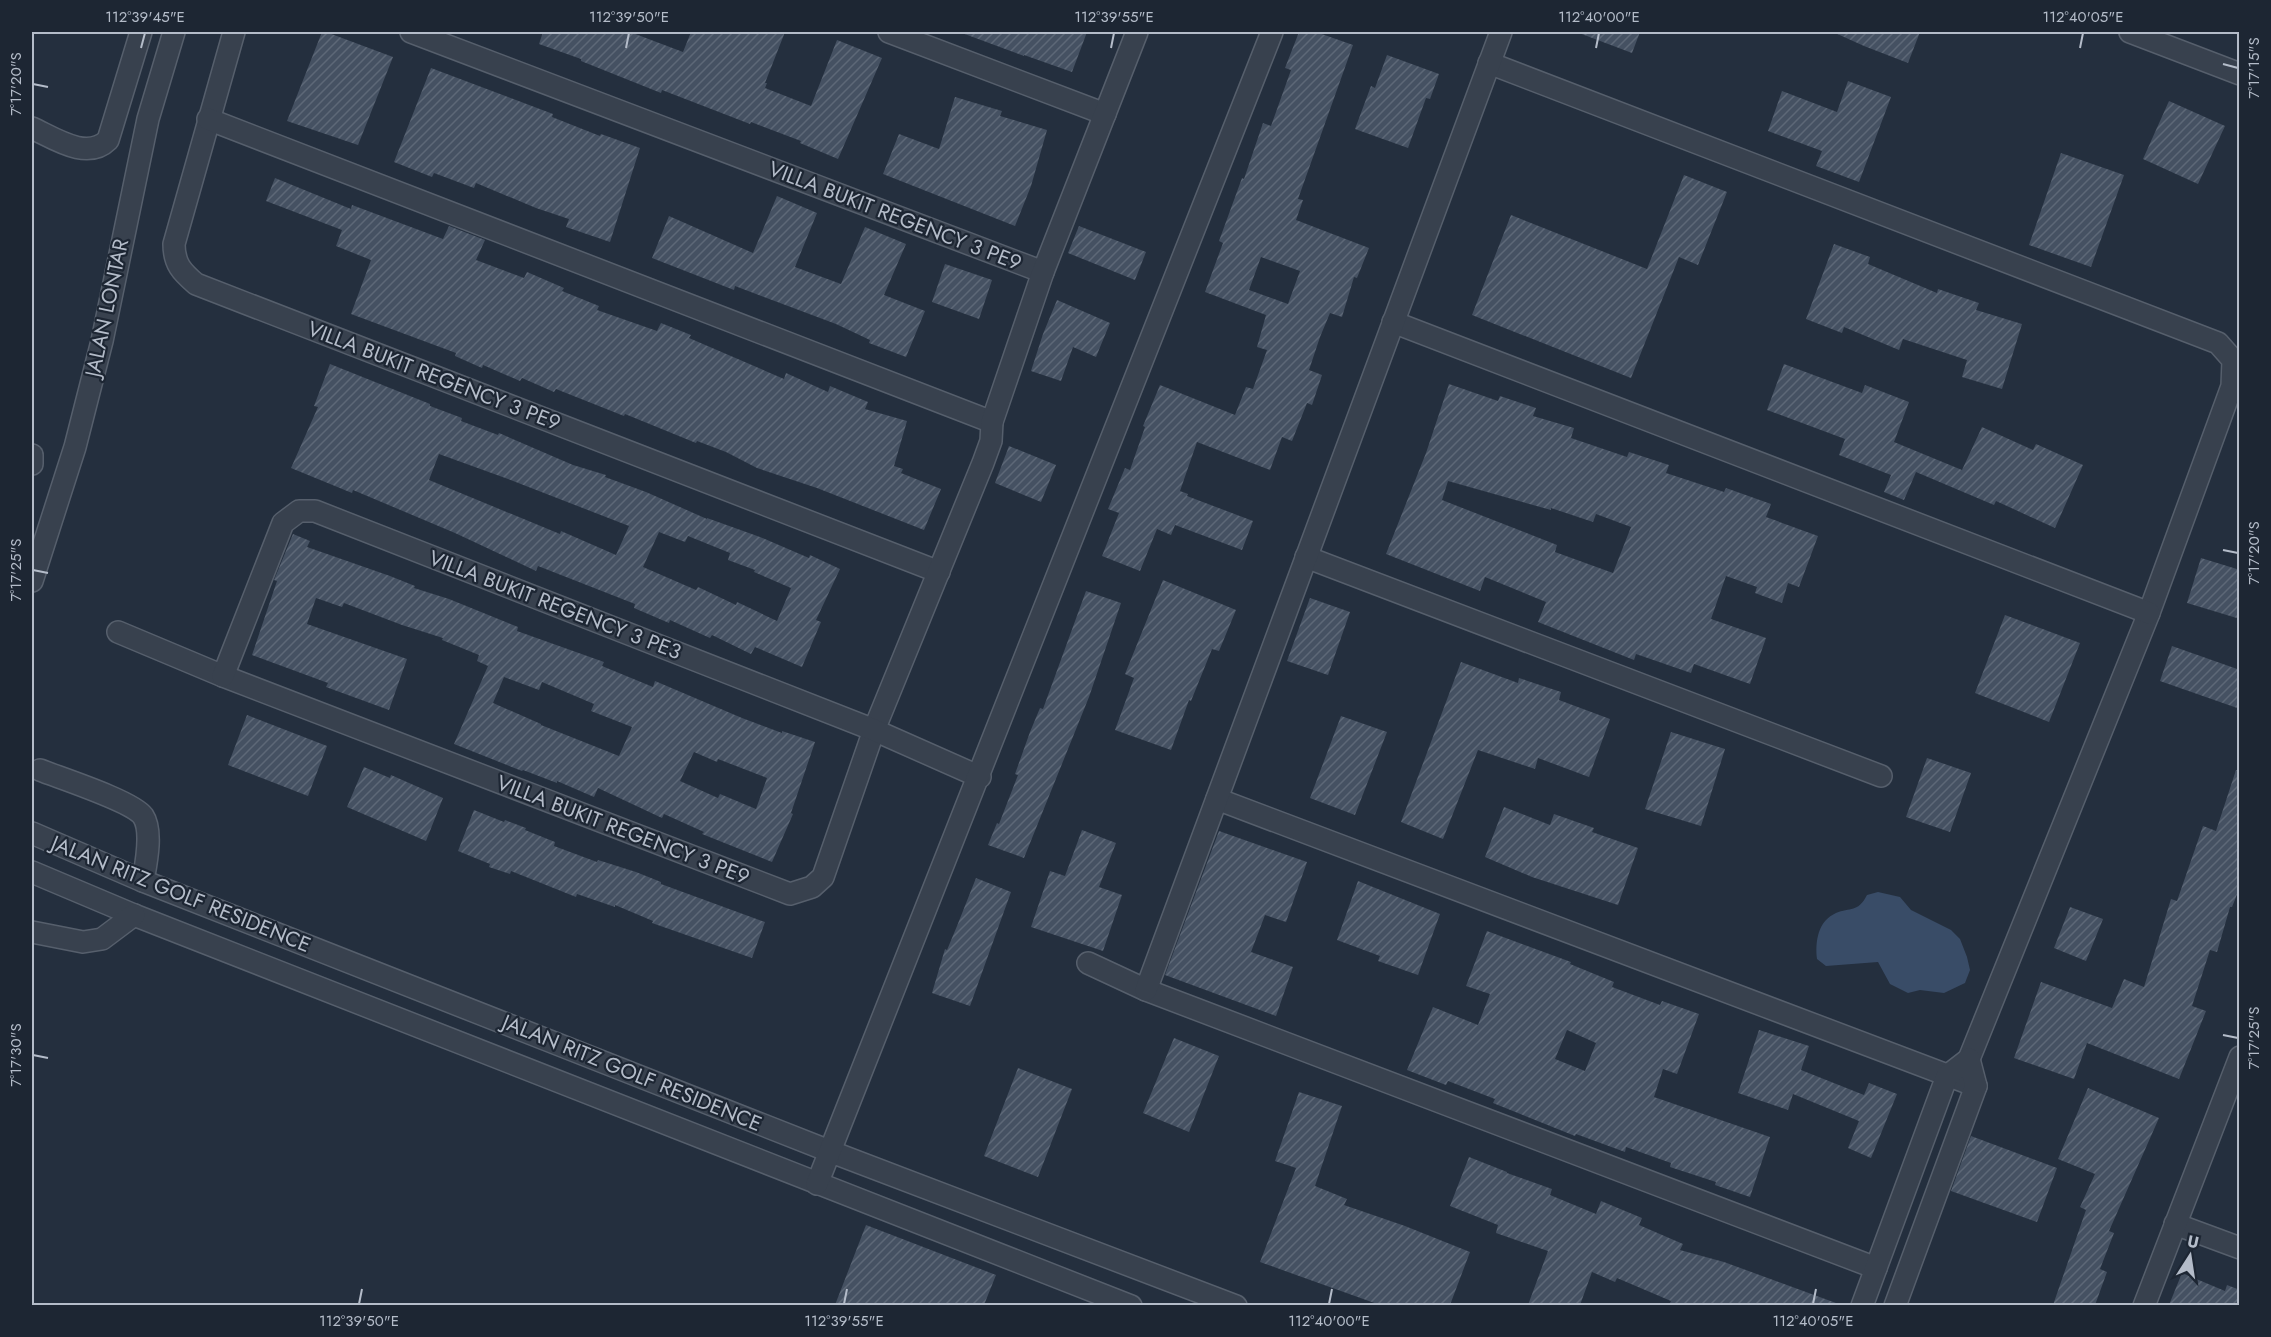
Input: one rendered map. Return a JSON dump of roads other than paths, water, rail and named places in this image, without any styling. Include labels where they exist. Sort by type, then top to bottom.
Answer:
[{"type":"street","points":[[32,128],[78,148],[93,149],[102,146],[108,140],[141,32]]},
{"type":"street","name":"JALAN LONTAR","points":[[32,581],[75,447],[102,341],[148,119],[174,32]]},
{"type":"street","name":"VILLA BUKIT REGENCY 3 PE9","points":[[234,32],[174,244],[174,258],[181,271],[196,284],[939,572]]},
{"type":"street","name":"VILLA BUKIT REGENCY 3 PE9","points":[[411,32],[1043,272]]},
{"type":"street","points":[[889,32],[1104,114]]},
{"type":"street","name":"VILLA BUKIT REGENCY 3 PE9","points":[[117,632],[223,676],[790,894],[813,887],[823,877],[874,730],[983,463],[991,441],[992,422],[1043,272],[1137,32]]},
{"type":"street","points":[[818,1184],[829,1151],[980,777],[1272,32]]},
{"type":"street","points":[[1146,990],[1501,32]]},
{"type":"street","points":[[2130,32],[2240,74]]},
{"type":"street","points":[[1489,63],[2218,343],[2233,360],[2232,386],[2149,613],[1969,1059],[1947,1076],[1863,1305]]},
{"type":"street","points":[[208,118],[992,422]]},
{"type":"street","points":[[1393,322],[2149,613]]},
{"type":"street","points":[[32,455],[32,464]]},
{"type":"street","name":"VILLA BUKIT REGENCY 3 PE3","points":[[223,676],[283,523],[299,511],[315,511],[874,730],[980,777]]},
{"type":"street","points":[[1306,557],[1881,776]]},
{"type":"street","points":[[40,770],[126,804],[143,816],[147,830],[148,849],[143,881]]},
{"type":"street","points":[[1217,799],[1976,1086]]},
{"type":"street","name":"JALAN RITZ GOLF RESIDENCE","points":[[32,833],[143,881],[829,1151],[1236,1305]]},
{"type":"street","name":"JALAN RITZ GOLF RESIDENCE","points":[[32,872],[134,915],[1131,1305]]},
{"type":"street","points":[[32,932],[83,942],[102,939],[134,915]]},
{"type":"street","points":[[1088,963],[1146,990],[1876,1268]]},
{"type":"street","points":[[2144,1305],[2240,1057]]},
{"type":"street","points":[[1895,1305],[1976,1086],[1969,1059]]},
{"type":"street","points":[[2175,1224],[2240,1248]]},
{"type":"water","points":[[1878,892],[1900,897],[1911,910],[1951,930],[1960,939],[1970,970],[1965,983],[1944,993],[1920,990],[1908,993],[1890,984],[1878,962],[1826,966],[1817,959],[1817,939],[1825,921],[1836,913],[1857,907],[1867,895]]}]
